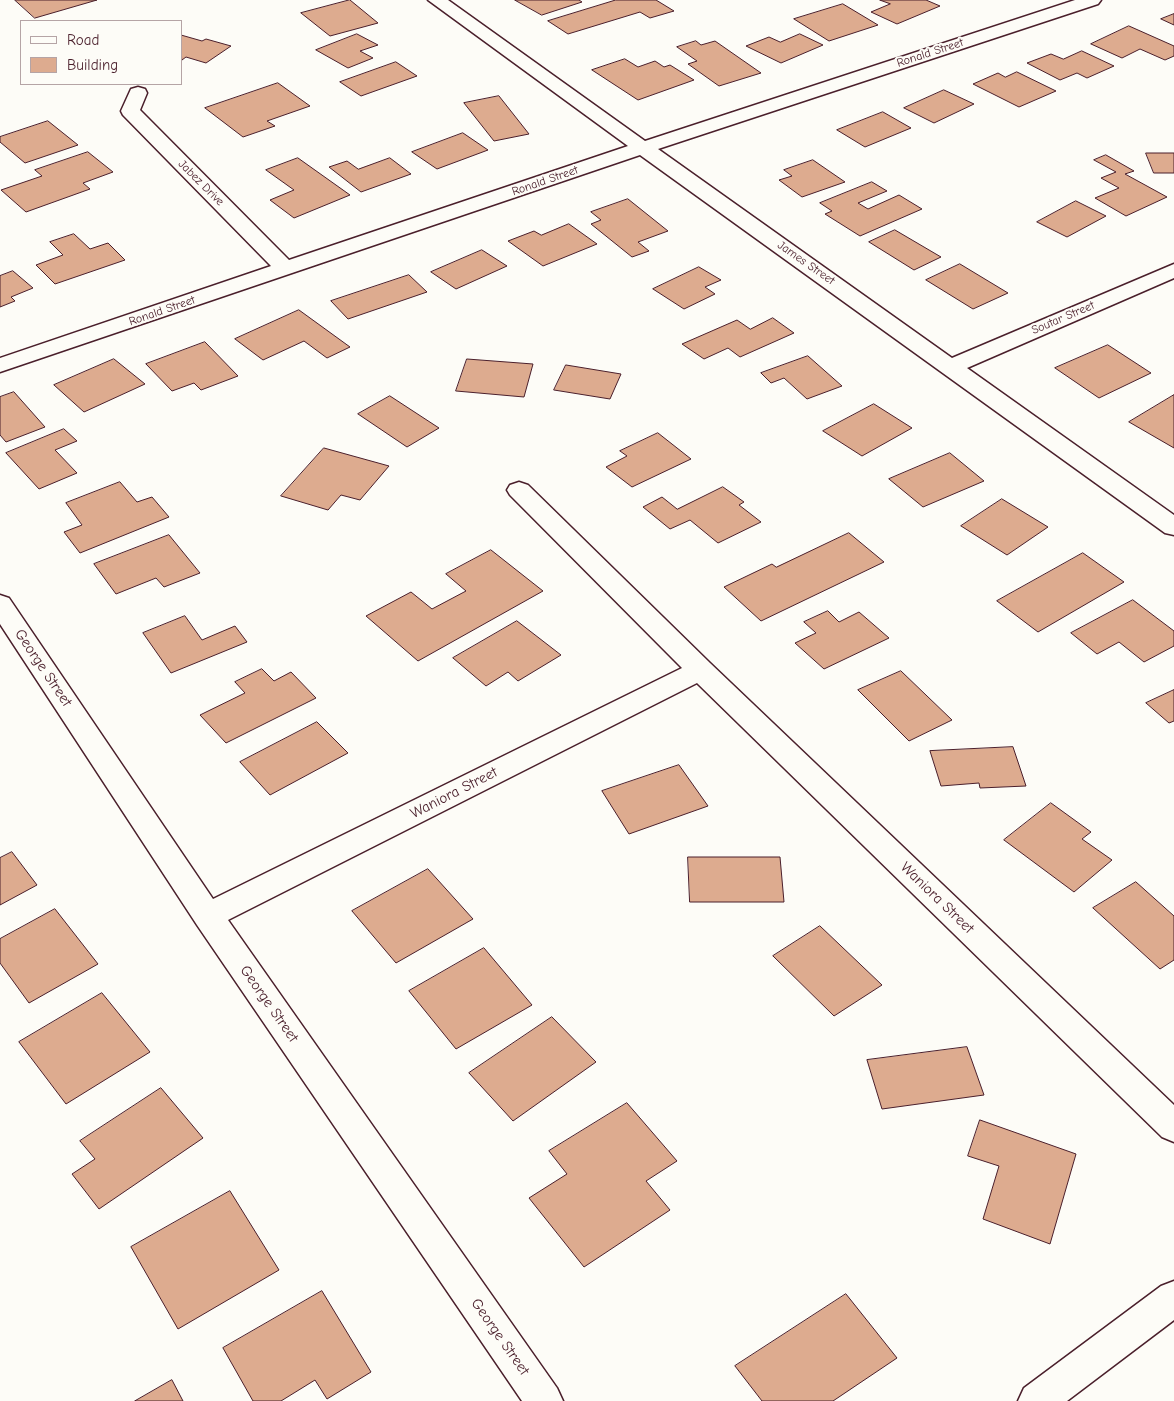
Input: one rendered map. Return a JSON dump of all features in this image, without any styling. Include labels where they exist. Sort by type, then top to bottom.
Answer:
[{"type":"street","name":"James Street","points":[[437,0],[642,148],[952,366],[1174,527]]},
{"type":"street","name":"Ronald Street","points":[[0,365],[642,148],[1092,0]]},
{"type":"street","name":"Jabez Drive","points":[[138,93],[130,111],[286,269]]},
{"type":"street","name":"Soutar Street","points":[[952,366],[1174,270]]},
{"type":"street","name":"Waniora Street","points":[[519,490],[700,670],[1174,1127]]},
{"type":"street","name":"George Street","points":[[0,604],[208,916],[544,1401]]},
{"type":"street","name":"Waniora Street","points":[[208,916],[700,670]]},
{"type":"street","points":[[1037,1401],[1174,1298]]},
{"type":"building","points":[[15,0],[97,0],[35,18]]},
{"type":"building","points":[[350,0],[378,23],[330,36],[301,13]]},
{"type":"building","points":[[515,0],[579,0],[582,2],[542,15]]},
{"type":"building","points":[[616,0],[656,0],[674,11],[650,18],[640,12],[568,34],[548,21]]},
{"type":"building","points":[[880,0],[926,0],[940,6],[897,24],[871,12],[890,4]]},
{"type":"building","points":[[843,4],[878,25],[829,41],[794,19]]},
{"type":"building","points":[[1174,14],[1174,25],[1161,19]]},
{"type":"building","points":[[1129,26],[1174,46],[1174,56],[1165,60],[1140,49],[1122,58],[1091,44]]},
{"type":"building","points":[[357,34],[378,45],[360,51],[373,58],[348,68],[316,50]]},
{"type":"building","points":[[800,34],[823,45],[781,63],[746,46],[769,37],[780,42]]},
{"type":"building","points":[[182,35],[231,46],[206,63],[186,57],[182,60]]},
{"type":"building","points":[[696,41],[701,45],[715,41],[761,73],[719,86],[688,64],[697,61],[677,47]]},
{"type":"building","points":[[1082,51],[1114,66],[1087,78],[1077,73],[1060,80],[1027,63],[1051,54],[1063,59]]},
{"type":"building","points":[[625,59],[638,67],[655,61],[664,67],[670,65],[694,80],[638,100],[592,70]]},
{"type":"building","points":[[396,62],[417,76],[361,96],[340,82]]},
{"type":"building","points":[[1017,72],[1056,91],[1019,107],[973,84],[998,73],[1005,77]]},
{"type":"building","points":[[278,83],[310,106],[267,121],[275,126],[243,137],[205,108]]},
{"type":"building","points":[[944,90],[974,104],[934,123],[904,108]]},
{"type":"building","points":[[499,96],[529,134],[494,141],[464,103]]},
{"type":"building","points":[[883,112],[911,128],[865,147],[837,130]]},
{"type":"building","points":[[48,121],[78,145],[25,163],[0,142],[0,137]]},
{"type":"building","points":[[463,133],[488,150],[437,169],[412,152]]},
{"type":"building","points":[[88,152],[113,172],[83,183],[90,189],[26,212],[1,190],[42,176],[35,170]]},
{"type":"building","points":[[1146,153],[1174,153],[1174,173],[1154,173]]},
{"type":"building","points":[[1106,155],[1134,171],[1125,174],[1167,197],[1126,216],[1095,198],[1119,188],[1101,178],[1116,172],[1094,160]]},
{"type":"building","points":[[298,158],[350,195],[294,218],[270,200],[294,190],[266,170]]},
{"type":"building","points":[[390,158],[411,174],[361,192],[329,167],[347,161],[358,169]]},
{"type":"building","points":[[813,160],[845,182],[802,197],[779,180],[792,176],[784,170]]},
{"type":"building","points":[[872,182],[887,191],[858,203],[868,209],[899,195],[922,209],[860,236],[825,214],[832,211],[820,203]]},
{"type":"building","points":[[628,199],[668,231],[638,242],[649,251],[632,257],[591,224],[601,220],[591,212]]},
{"type":"building","points":[[1076,201],[1106,216],[1067,237],[1037,222]]},
{"type":"building","points":[[569,224],[597,244],[543,266],[508,241],[534,231],[541,235]]},
{"type":"building","points":[[895,230],[941,257],[914,270],[869,242]]},
{"type":"building","points":[[74,234],[90,249],[108,243],[125,260],[55,284],[36,265],[63,255],[50,242]]},
{"type":"building","points":[[482,250],[507,266],[456,289],[431,272]]},
{"type":"building","points":[[960,264],[1008,293],[973,309],[926,280]]},
{"type":"building","points":[[699,267],[721,280],[705,287],[715,294],[684,309],[653,289]]},
{"type":"building","points":[[13,271],[33,288],[11,297],[15,301],[0,307],[0,276]]},
{"type":"building","points":[[409,275],[427,292],[348,319],[331,301]]},
{"type":"building","points":[[299,310],[350,347],[327,358],[304,341],[263,360],[235,339]]},
{"type":"building","points":[[773,318],[794,333],[740,357],[728,348],[704,359],[682,344],[737,320],[750,329]]},
{"type":"building","points":[[205,342],[238,376],[201,390],[194,383],[172,391],[146,364]]},
{"type":"building","points":[[1108,345],[1151,373],[1099,398],[1055,368]]},
{"type":"building","points":[[808,356],[842,386],[807,399],[784,378],[771,383],[761,373]]},
{"type":"building","points":[[114,359],[145,384],[84,412],[54,385]]},
{"type":"building","points":[[467,359],[533,364],[524,397],[456,391]]},
{"type":"building","points":[[566,365],[621,374],[610,399],[554,390]]},
{"type":"building","points":[[14,392],[45,427],[6,442],[0,435],[0,397]]},
{"type":"building","points":[[1174,395],[1174,448],[1129,422]]},
{"type":"building","points":[[390,396],[439,428],[407,447],[358,414]]},
{"type":"building","points":[[874,404],[912,428],[862,456],[823,431]]},
{"type":"building","points":[[64,429],[77,441],[55,450],[77,473],[39,489],[6,453]]},
{"type":"building","points":[[658,433],[691,459],[632,487],[606,467],[627,456],[620,451]]},
{"type":"building","points":[[324,448],[389,466],[360,500],[341,495],[328,510],[281,496]]},
{"type":"building","points":[[950,453],[984,481],[923,507],[889,479]]},
{"type":"building","points":[[120,482],[137,502],[152,497],[169,517],[80,553],[64,532],[82,525],[66,503]]},
{"type":"building","points":[[723,487],[744,502],[739,505],[761,522],[718,543],[690,520],[670,529],[643,507],[662,497],[677,509]]},
{"type":"building","points":[[1002,499],[1048,527],[1007,555],[961,526]]},
{"type":"building","points":[[849,533],[884,562],[761,621],[724,587],[772,564],[776,567]]},
{"type":"building","points":[[169,535],[200,573],[164,587],[156,578],[116,594],[94,564]]},
{"type":"building","points":[[491,550],[543,591],[418,661],[366,616],[411,592],[432,609],[466,591],[446,574]]},
{"type":"building","points":[[1083,553],[1124,582],[1038,632],[997,601]]},
{"type":"building","points":[[1133,600],[1174,631],[1174,646],[1144,662],[1119,642],[1097,654],[1071,633]]},
{"type":"building","points":[[828,611],[839,622],[859,612],[889,638],[824,669],[795,643],[816,633],[804,622]]},
{"type":"building","points":[[185,616],[202,640],[235,626],[247,642],[171,673],[143,633]]},
{"type":"building","points":[[517,621],[561,655],[518,681],[508,672],[486,686],[453,658]]},
{"type":"building","points":[[262,669],[274,681],[291,672],[316,698],[226,743],[200,715],[245,693],[235,682]]},
{"type":"building","points":[[901,671],[952,720],[909,741],[858,690]]},
{"type":"building","points":[[1174,690],[1174,721],[1169,723],[1146,703]]},
{"type":"building","points":[[317,722],[348,753],[270,795],[240,762]]},
{"type":"building","points":[[1013,747],[1026,786],[980,788],[979,783],[941,786],[930,751]]},
{"type":"building","points":[[679,765],[708,806],[629,834],[602,791]]},
{"type":"building","points":[[1051,803],[1091,832],[1082,839],[1112,860],[1074,892],[1004,840]]},
{"type":"building","points":[[12,852],[37,885],[0,905],[0,858]]},
{"type":"building","points":[[688,857],[780,857],[784,902],[690,902]]},
{"type":"building","points":[[428,869],[473,919],[396,963],[352,911]]},
{"type":"building","points":[[1136,882],[1174,916],[1174,960],[1160,969],[1093,908]]},
{"type":"building","points":[[55,909],[98,964],[29,1003],[0,963],[0,939]]},
{"type":"building","points":[[820,926],[882,985],[834,1016],[773,956]]},
{"type":"building","points":[[484,948],[532,1005],[456,1049],[409,991]]},
{"type":"building","points":[[102,993],[150,1052],[66,1104],[19,1042]]},
{"type":"building","points":[[552,1017],[596,1062],[513,1121],[469,1073]]},
{"type":"building","points":[[967,1047],[984,1095],[882,1109],[867,1060]]},
{"type":"building","points":[[161,1088],[203,1138],[99,1209],[72,1174],[95,1159],[80,1141]]},
{"type":"building","points":[[627,1103],[677,1161],[646,1181],[670,1210],[584,1267],[529,1198],[567,1174],[549,1151]]},
{"type":"building","points":[[980,1120],[1076,1154],[1050,1244],[983,1219],[999,1166],[968,1156]]},
{"type":"building","points":[[230,1191],[279,1270],[178,1329],[131,1247]]},
{"type":"building","points":[[322,1291],[371,1372],[327,1399],[315,1380],[281,1401],[253,1401],[223,1348]]},
{"type":"building","points":[[846,1294],[897,1358],[833,1401],[762,1401],[735,1366]]},
{"type":"building","points":[[172,1380],[183,1401],[135,1401]]}]
